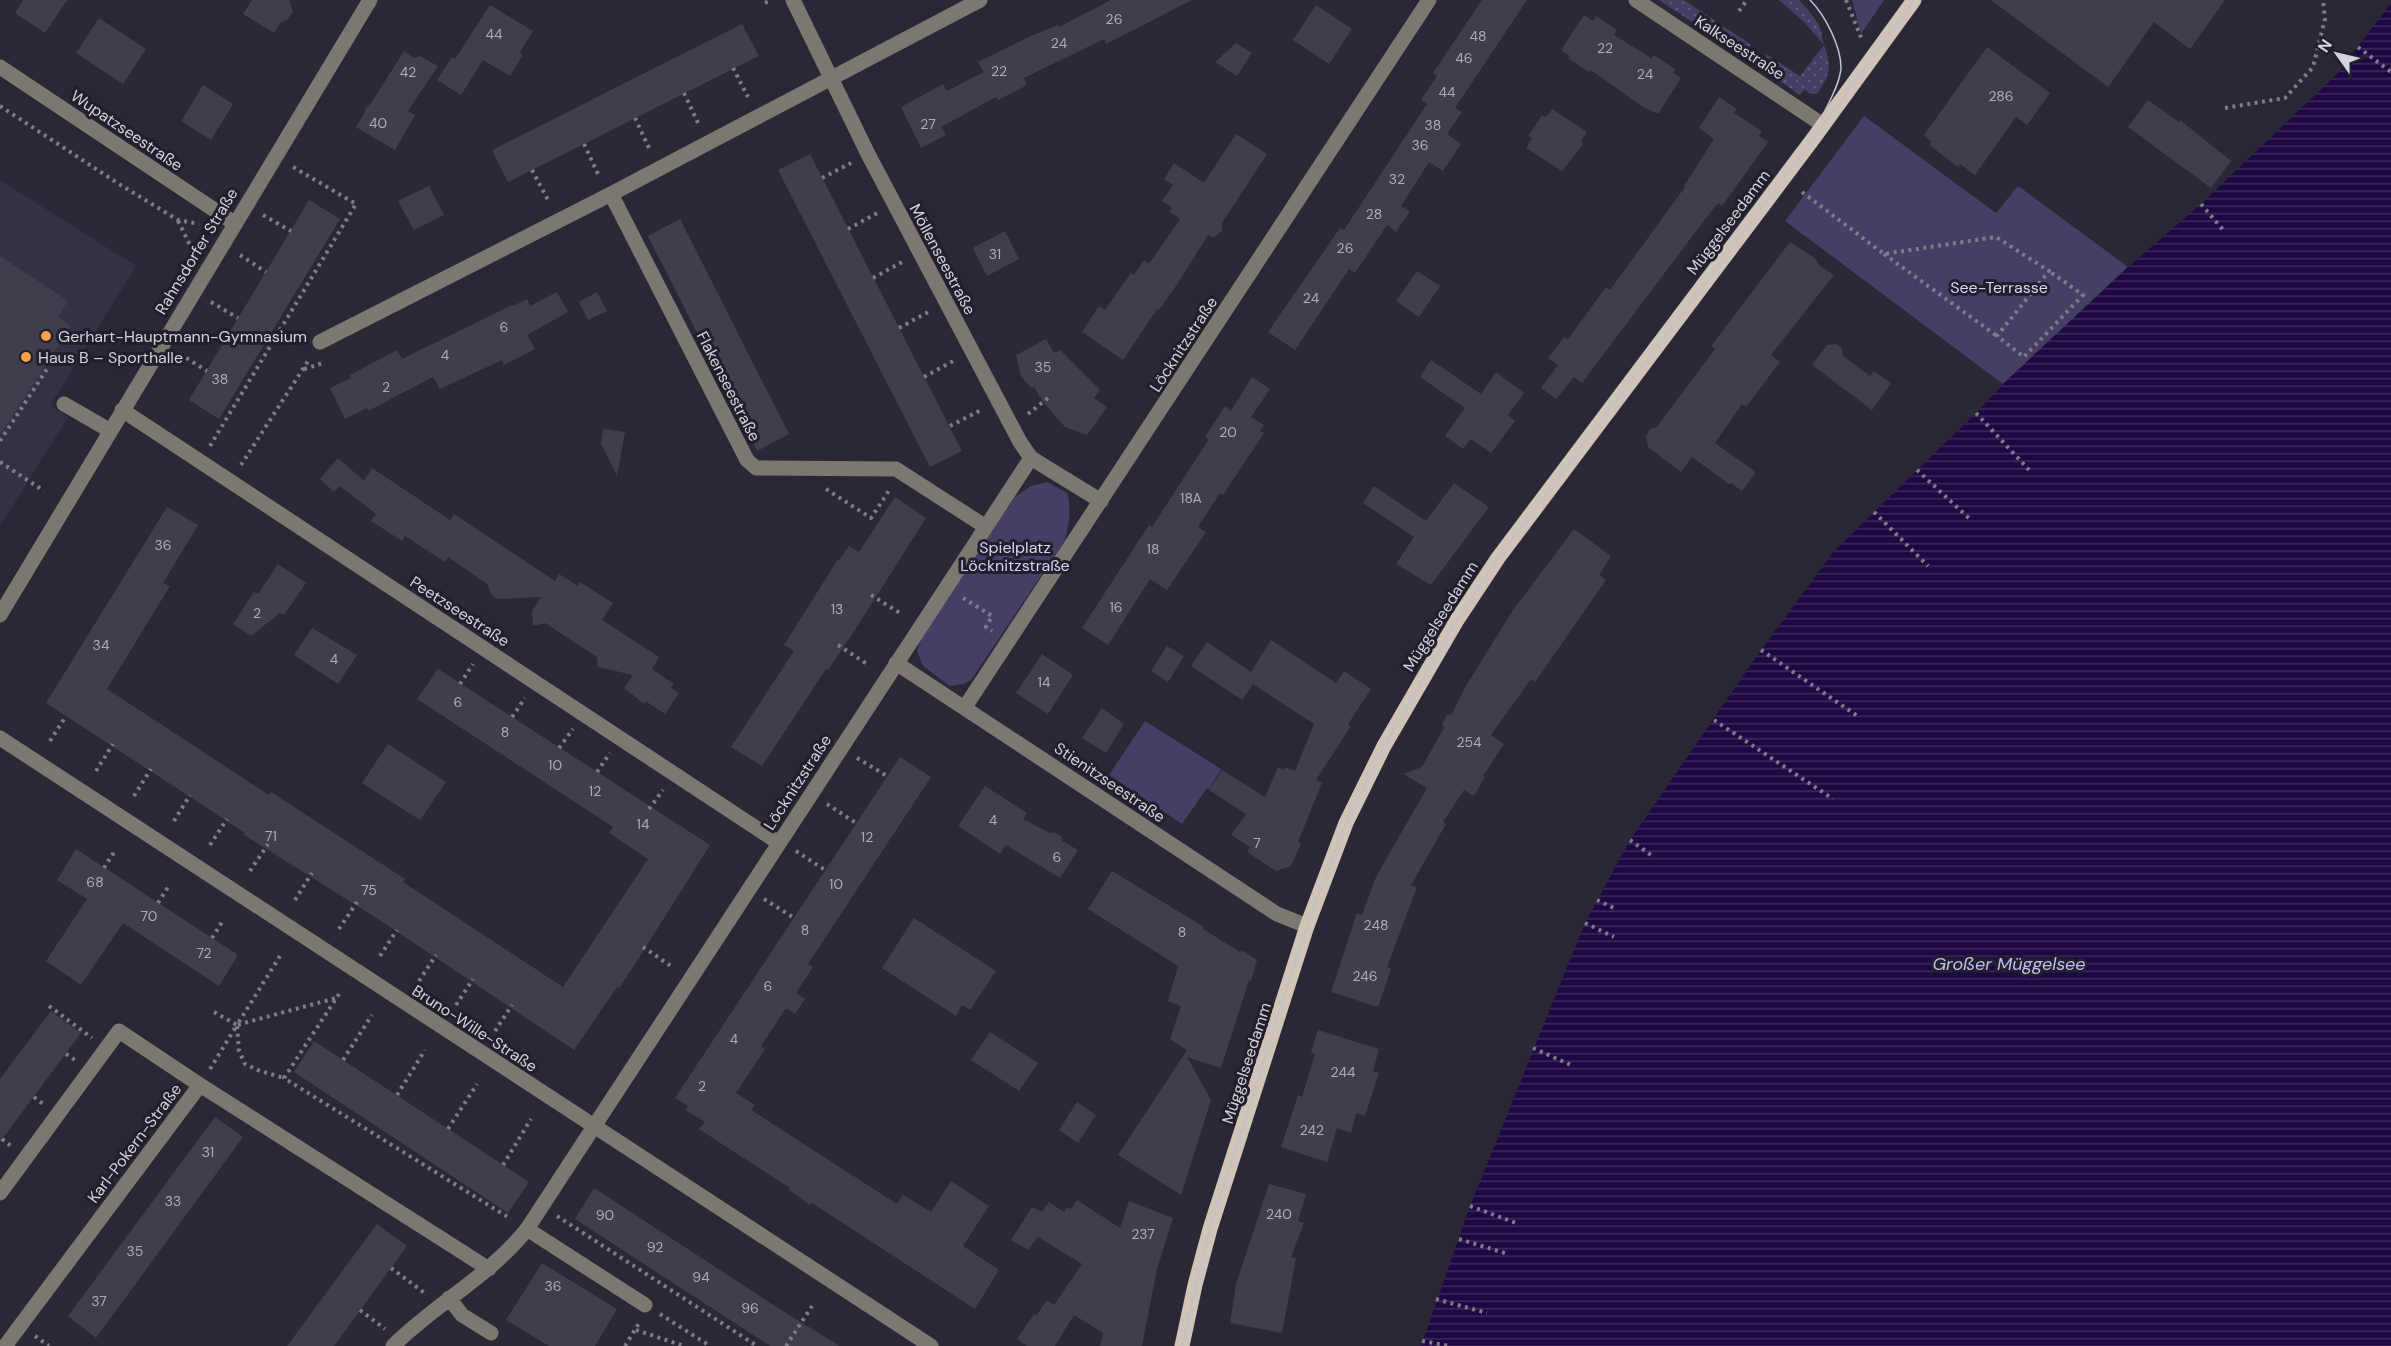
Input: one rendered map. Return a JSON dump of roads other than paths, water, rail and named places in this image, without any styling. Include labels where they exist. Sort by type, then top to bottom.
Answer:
[{"type":"main road","name":"Müggelseedamm","points":[[1182,1346],[1210,1229],[1307,926],[1346,823],[1384,746],[1456,620],[1498,558],[1914,0]]},
{"type":"street","name":"Rahnsdorfer Straße","points":[[0,615],[370,0]]},
{"type":"street","name":"Möllenseestraße","points":[[793,0],[840,100],[1020,442],[1031,458],[1101,501]]},
{"type":"street","points":[[320,342],[611,194],[980,0]]},
{"type":"street","name":"Löcknitzstraße","points":[[965,707],[1429,0]]},
{"type":"street","name":"Kalkseestraße","points":[[1636,0],[1822,125]]},
{"type":"street","name":"Wupatzseestraße","points":[[0,67],[234,223]]},
{"type":"street","name":"Flakenseestraße","points":[[611,194],[747,460],[756,468],[896,469],[986,527]]},
{"type":"street","points":[[63,404],[110,430]]},
{"type":"street","name":"Peetzseestraße","points":[[122,410],[779,843]]},
{"type":"street","name":"Löcknitzstraße","points":[[594,1127],[1031,458]]},
{"type":"street","name":"Stienitzseestraße","points":[[896,663],[1277,914],[1307,926]]},
{"type":"street","name":"Bruno-Wille-Straße","points":[[0,738],[931,1346]]},
{"type":"street","name":"Karl-Pokern-Straße","points":[[0,1194],[119,1031],[200,1085],[5,1346]]},
{"type":"street","points":[[200,1085],[489,1269]]},
{"type":"street","points":[[393,1346],[415,1324],[489,1269],[512,1248],[594,1127]]},
{"type":"street","points":[[527,1229],[645,1305]]},
{"type":"street","points":[[449,1298],[462,1315],[491,1333]]},
{"type":"water","name":"Großer Müggelsee","points":[[2391,3],[2391,1346],[1421,1346],[1470,1206],[1585,923],[1630,840],[1761,650],[1834,551],[2003,384],[2128,267],[2201,204],[2337,74]]},
{"type":"tram line","points":[[1810,0],[1831,31],[1840,59],[1839,80],[1824,113]]},
{"type":"tram line","points":[[1182,1346],[1210,1229],[1307,926],[1346,823],[1384,746],[1457,620],[1498,558],[1814,138],[1914,0]]},
{"type":"place","name":"Gerhart-Hauptmann-Gymnasium","points":[[46,336]]},
{"type":"place","name":"Haus B – Sporthalle","points":[[26,357]]},
{"type":"park label","name":"See-Terrasse","points":[[1999,287]]},
{"type":"park label","name":"Spielplatz Löcknitzstraße","points":[[1015,556]]}]
